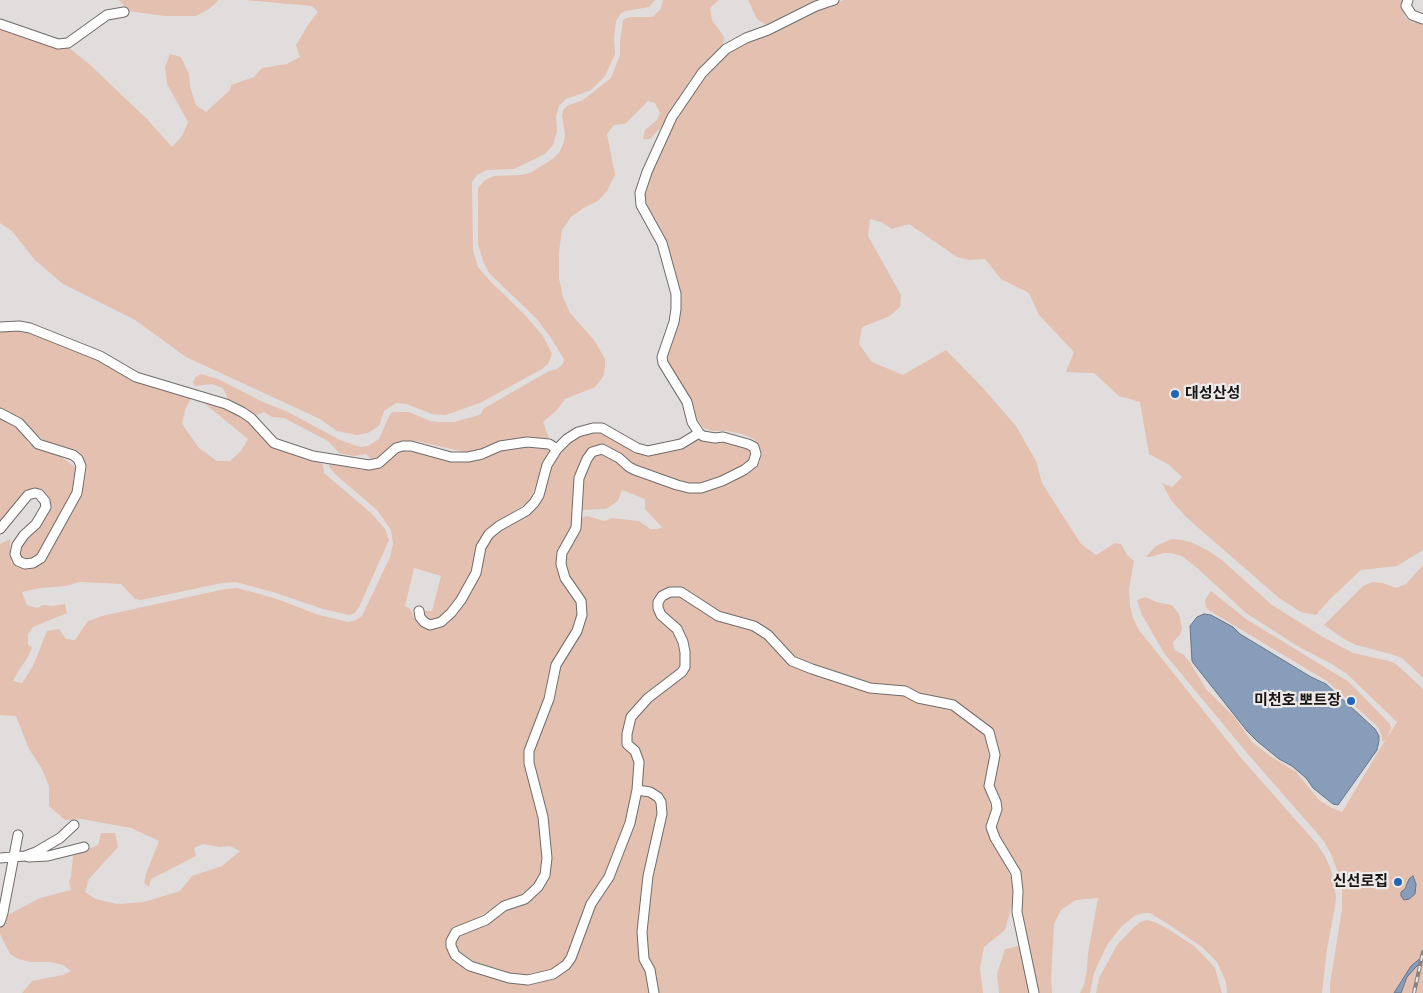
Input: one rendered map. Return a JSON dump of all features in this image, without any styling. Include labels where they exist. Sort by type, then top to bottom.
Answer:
[{"type":"street","points":[[834,0],[816,6],[726,49],[702,72],[672,116],[659,143],[642,186],[640,199],[641,205],[662,243],[676,294],[674,322],[662,357],[663,363],[687,402],[692,422],[699,433],[703,436],[723,437],[748,444],[754,448],[756,454],[753,463],[744,470],[722,481],[701,488],[677,485],[635,470],[608,451],[602,449],[592,452],[582,467],[578,478],[576,528],[562,553],[561,564],[565,578],[580,601],[582,615],[577,631],[556,665],[549,699],[529,751],[529,763],[542,817],[547,858],[545,876],[538,887],[525,899],[504,906],[486,920],[456,932],[451,941],[451,946],[456,955],[464,962],[481,970],[509,978],[528,980],[553,974],[566,965],[571,958],[591,904],[609,877],[630,822],[637,790],[638,757],[635,751],[627,744],[631,717],[648,698],[682,672],[686,662],[684,647],[677,629],[661,615],[658,608],[658,602],[662,596],[670,592],[680,592],[718,616],[754,626],[768,635],[792,661],[870,688],[905,691],[918,698],[953,706],[989,732],[995,755],[989,786],[997,809],[991,827],[995,838],[1016,873],[1018,891],[1017,912],[1034,993]]},
{"type":"street","points":[[1408,0],[1406,6],[1412,15],[1423,19]]},
{"type":"street","points":[[0,24],[58,44],[68,43],[106,16],[124,12]]},
{"type":"street","points":[[0,327],[19,326],[30,328],[100,356],[136,377],[226,404],[251,418],[274,443],[313,456],[370,465],[379,464],[396,448],[403,446],[411,446],[451,457],[468,457],[482,454],[500,446],[527,442],[549,444],[556,449]]},
{"type":"street","points":[[0,413],[19,423],[38,444],[72,455],[78,459],[81,466],[77,493],[41,558],[33,563],[24,564],[18,560],[15,554],[17,545],[24,535],[36,524],[46,507],[46,501],[39,494],[35,492],[28,495],[0,528]]},
{"type":"street","points":[[418,611],[420,617],[430,625],[441,622],[451,613],[462,600],[476,573],[481,547],[489,534],[499,526],[526,511],[534,503],[539,495],[547,465],[556,449],[578,432],[592,428],[602,428],[637,448],[648,451],[681,444],[699,433]]},
{"type":"street","points":[[637,790],[650,792],[658,797],[661,802],[662,814],[648,876],[642,932],[644,959],[650,970],[654,993]]},
{"type":"street","points":[[0,858],[25,856],[60,838],[74,825]]},
{"type":"street","points":[[0,922],[18,835]]},
{"type":"street","points":[[25,856],[32,858],[48,856],[84,847]]},
{"type":"shaded area","points":[[119,0],[219,0],[209,9],[196,16],[165,16],[128,11]]},
{"type":"shaded area","points":[[245,0],[655,0],[649,7],[621,13],[616,21],[615,54],[605,76],[591,90],[566,99],[559,106],[556,117],[557,131],[553,145],[545,154],[514,169],[487,170],[477,175],[472,182],[473,250],[478,267],[543,336],[552,354],[548,364],[542,369],[480,403],[446,415],[432,414],[407,404],[396,403],[384,411],[379,426],[368,433],[357,435],[337,431],[320,419],[186,357],[135,320],[63,284],[35,260],[12,231],[0,223],[0,26],[68,47],[88,63],[147,119],[172,147],[182,136],[188,122],[167,84],[165,67],[170,54],[181,57],[189,74],[190,87],[196,105],[206,112],[230,90],[231,85],[254,77],[262,68],[287,64],[300,57],[296,45],[318,12],[312,6]]},
{"type":"shaded area","points":[[663,0],[719,0],[710,8],[712,20],[724,37],[723,47],[690,80],[669,118],[650,139],[643,139],[645,130],[657,120],[660,113],[655,103],[648,101],[625,124],[614,125],[607,134],[615,175],[607,191],[598,201],[571,217],[562,230],[559,252],[559,278],[563,297],[570,313],[594,340],[605,359],[605,368],[603,377],[595,387],[565,399],[557,410],[543,422],[550,441],[523,438],[480,450],[465,452],[416,441],[394,445],[383,457],[371,459],[366,454],[354,456],[339,453],[328,441],[284,418],[272,417],[264,412],[257,415],[250,413],[228,399],[223,388],[212,384],[195,386],[193,382],[201,374],[218,379],[263,402],[288,412],[340,440],[360,447],[368,446],[379,439],[390,414],[393,412],[409,412],[430,421],[454,422],[481,414],[483,409],[549,371],[557,369],[563,364],[564,359],[551,338],[537,319],[489,273],[483,261],[478,244],[478,188],[485,180],[494,176],[530,173],[559,153],[565,134],[563,110],[567,106],[583,100],[611,78],[620,55],[623,20],[630,17],[652,17],[660,10]]},
{"type":"shaded area","points":[[748,0],[825,0],[767,26],[757,19]]},
{"type":"shaded area","points":[[844,0],[1404,0],[1403,9],[1405,17],[1411,22],[1423,23],[1423,550],[1397,566],[1361,570],[1316,615],[1301,612],[1279,598],[1186,517],[1171,500],[1162,483],[1172,487],[1182,477],[1168,464],[1149,454],[1140,402],[1119,396],[1094,373],[1066,372],[1074,352],[1039,315],[1029,293],[1001,279],[985,259],[969,260],[957,257],[909,224],[892,229],[881,222],[870,219],[868,236],[901,295],[900,307],[890,316],[862,327],[859,344],[872,362],[903,375],[946,350],[983,388],[1016,426],[1036,461],[1042,483],[1081,544],[1096,555],[1115,543],[1121,544],[1127,555],[1134,561],[1129,589],[1130,606],[1139,630],[1242,759],[1317,844],[1325,856],[1331,870],[1336,896],[1322,993],[1227,993],[1226,982],[1217,962],[1202,947],[1150,913],[1144,913],[1134,916],[1121,927],[1107,945],[1094,973],[1090,993],[1080,993],[1087,970],[1088,953],[1098,898],[1076,900],[1061,910],[1054,924],[1052,993],[1037,993],[1020,916],[1020,873],[998,837],[996,828],[1001,810],[992,783],[998,754],[993,732],[961,707],[873,685],[815,667],[794,658],[781,644],[720,613],[683,588],[664,590],[656,598],[679,642],[682,661],[678,669],[649,692],[631,710],[625,727],[635,761],[626,820],[609,870],[569,954],[551,971],[523,976],[495,971],[460,955],[454,950],[453,939],[457,934],[488,921],[546,878],[531,754],[556,673],[584,617],[565,569],[565,553],[581,518],[587,516],[604,521],[612,518],[639,521],[650,529],[662,527],[645,509],[645,499],[622,490],[618,501],[606,509],[581,510],[582,480],[590,458],[600,451],[677,489],[728,481],[751,471],[759,464],[762,454],[754,439],[742,434],[712,431],[704,428],[698,421],[682,387],[666,361],[679,287],[663,233],[647,205],[645,194],[653,169],[672,126],[696,88],[731,51],[745,42],[771,34],[816,11]]},
{"type":"shaded area","points":[[17,329],[28,331],[101,359],[138,382],[191,398],[185,410],[182,424],[199,448],[217,461],[230,461],[241,451],[248,439],[204,403],[208,401],[244,415],[268,442],[284,450],[318,461],[323,465],[324,473],[371,513],[385,529],[389,540],[360,605],[355,613],[349,615],[323,609],[236,582],[222,583],[141,600],[135,599],[121,584],[80,582],[22,592],[27,605],[37,608],[43,605],[65,604],[67,613],[33,627],[28,634],[28,644],[32,648],[13,681],[22,683],[33,666],[47,631],[59,629],[66,639],[75,640],[88,621],[102,616],[225,589],[237,588],[274,598],[319,615],[348,622],[362,616],[390,557],[393,544],[391,530],[377,510],[336,475],[329,467],[329,463],[362,470],[381,466],[398,451],[410,451],[448,459],[465,460],[481,458],[501,450],[528,446],[538,445],[546,448],[548,451],[549,457],[542,469],[530,500],[486,532],[480,544],[473,573],[450,610],[440,619],[427,621],[423,617],[425,611],[432,611],[441,576],[414,568],[405,606],[410,609],[417,623],[425,627],[441,626],[457,611],[477,579],[482,565],[484,548],[490,537],[515,521],[539,502],[550,468],[560,448],[572,439],[592,431],[602,432],[640,453],[664,451],[683,446],[695,439],[729,440],[747,446],[752,451],[752,456],[744,466],[726,476],[701,485],[666,478],[636,467],[609,448],[601,446],[592,448],[584,459],[575,484],[576,506],[573,527],[562,548],[558,567],[564,581],[579,604],[579,617],[574,630],[552,664],[543,701],[525,747],[525,761],[539,820],[543,848],[539,877],[531,887],[518,896],[501,902],[475,920],[455,927],[448,944],[449,954],[454,961],[464,967],[499,980],[530,983],[553,976],[566,969],[575,956],[594,906],[619,863],[634,827],[640,796],[644,792],[651,794],[657,800],[659,807],[646,863],[640,904],[639,932],[642,962],[651,993],[22,993],[32,981],[63,975],[71,971],[63,965],[50,962],[31,962],[18,959],[10,954],[0,934],[0,927],[6,916],[40,898],[71,890],[69,881],[73,855],[98,845],[101,833],[115,833],[118,847],[89,879],[85,892],[96,899],[117,904],[144,902],[180,891],[192,876],[222,866],[240,851],[230,846],[219,847],[203,844],[194,848],[196,856],[151,879],[149,887],[144,883],[159,841],[131,828],[82,819],[65,820],[49,806],[49,786],[42,769],[29,749],[16,716],[0,715],[0,544],[10,539],[11,563],[28,570],[41,561],[61,530],[80,494],[85,475],[85,463],[80,455],[74,451],[46,442],[13,415],[0,409],[0,330]]},
{"type":"shaded area","points":[[0,415],[23,431],[28,443],[62,457],[77,469],[76,483],[71,497],[37,556],[27,561],[20,558],[17,551],[47,507],[39,490],[0,526]]},
{"type":"shaded area","points":[[1172,539],[1193,543],[1209,551],[1223,561],[1272,605],[1323,637],[1353,653],[1396,664],[1423,689],[1423,993],[1330,993],[1342,909],[1342,890],[1331,854],[1323,840],[1247,753],[1164,653],[1142,615],[1137,600],[1146,597],[1156,602],[1172,605],[1179,614],[1182,628],[1180,635],[1173,642],[1174,650],[1184,655],[1206,689],[1235,718],[1252,742],[1296,772],[1319,800],[1332,808],[1342,812],[1386,739],[1382,742],[1382,736],[1378,727],[1327,681],[1210,611],[1206,607],[1205,600],[1211,591],[1246,619],[1349,682],[1390,724],[1391,728],[1387,738],[1397,722],[1347,674],[1299,647],[1246,613],[1182,556],[1164,553],[1146,557],[1156,546]]},
{"type":"shaded area","points":[[1423,565],[1423,678],[1402,658],[1356,645],[1324,625],[1363,586],[1373,582],[1383,583],[1396,588],[1406,584]]},
{"type":"shaded area","points":[[678,595],[755,632],[767,639],[780,654],[862,688],[880,693],[906,696],[927,705],[957,712],[985,734],[990,765],[986,790],[992,811],[988,827],[1012,880],[1015,894],[1005,930],[984,947],[980,968],[983,993],[657,993],[646,954],[645,925],[651,875],[665,807],[639,786],[636,748],[630,736],[635,715],[689,663],[661,605],[666,596]]},
{"type":"shaded area","points":[[1147,920],[1168,929],[1194,946],[1215,968],[1222,993],[1096,993],[1099,978],[1117,945],[1140,922]]},
{"type":"shaded area","points":[[1019,946],[1029,993],[999,993],[997,974],[1005,949]]},
{"type":"water","points":[[1204,614],[1211,615],[1233,627],[1240,634],[1326,684],[1375,729],[1379,736],[1377,750],[1338,805],[1333,804],[1313,788],[1306,778],[1292,766],[1279,759],[1257,741],[1194,664],[1192,661],[1190,626],[1197,617]]},
{"type":"water","points":[[1413,876],[1416,884],[1415,894],[1409,899],[1404,900],[1401,892]]},
{"type":"water","points":[[1423,956],[1423,961],[1407,977],[1401,993],[1394,993],[1411,966]]},
{"type":"railway","points":[[1414,993],[1423,952]]},
{"type":"place","name":"대성산성","points":[[1175,394]]},
{"type":"place","name":"미천호 뽀트장","points":[[1351,701]]},
{"type":"place","name":"신선로집","points":[[1398,882]]}]
